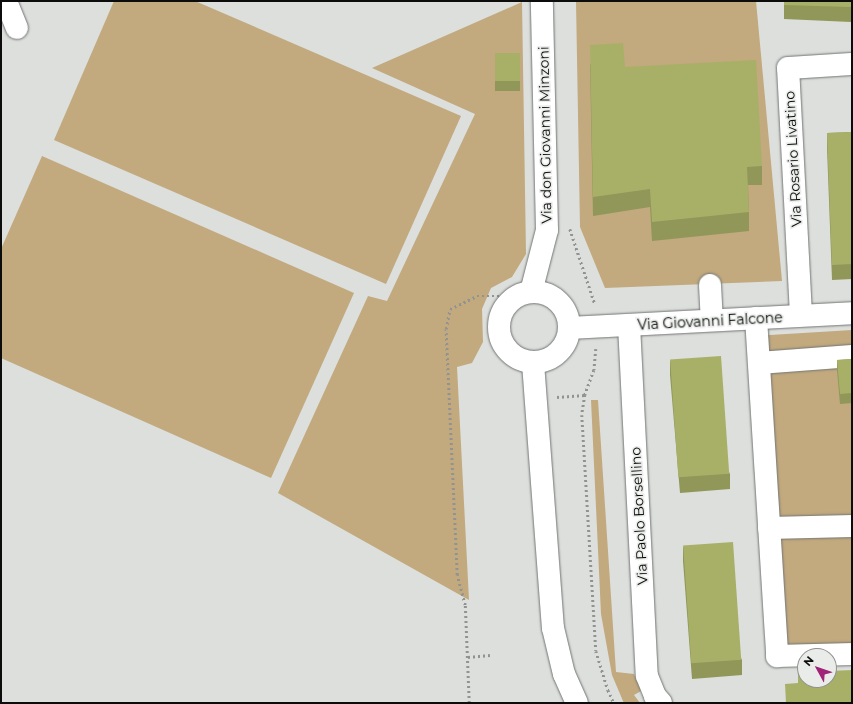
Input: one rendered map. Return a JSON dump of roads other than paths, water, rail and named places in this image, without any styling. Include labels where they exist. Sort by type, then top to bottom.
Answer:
[{"type":"street","points":[[6,1],[17,28]]},
{"type":"street","name":"Via don Giovanni Minzoni","points":[[531,292],[547,230],[542,1]]},
{"type":"street","name":"Via Rosario Livatino","points":[[801,316],[788,68],[852,64]]},
{"type":"street","points":[[710,285],[712,320]]},
{"type":"street","points":[[531,292],[552,296],[566,311],[569,321],[566,342],[560,350],[548,359],[533,363],[522,360],[511,354],[503,345],[499,335],[499,323],[502,312],[508,303],[515,297],[531,292]]},
{"type":"street","name":"Via Giovanni Falcone","points":[[568,328],[852,313]]},
{"type":"street","points":[[756,318],[777,656],[852,654]]},
{"type":"street","name":"Via Paolo Borsellino","points":[[629,325],[647,676],[654,696],[661,703]]},
{"type":"street","points":[[759,363],[852,356]]},
{"type":"street","points":[[533,363],[553,628],[564,674],[578,703]]},
{"type":"street","points":[[769,528],[852,526]]}]
